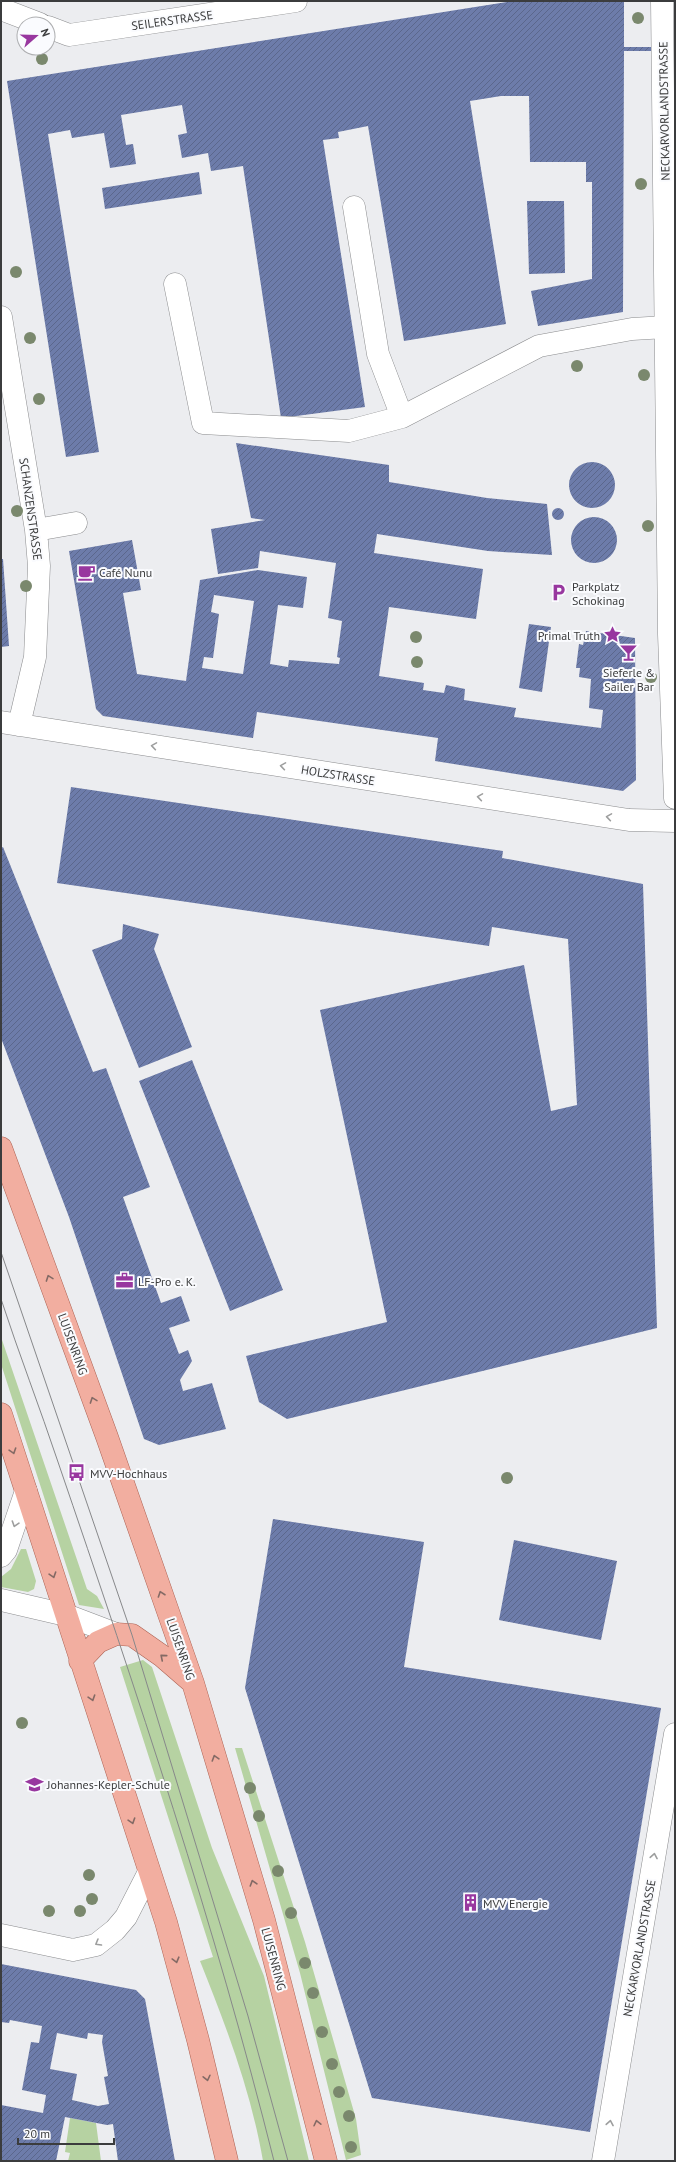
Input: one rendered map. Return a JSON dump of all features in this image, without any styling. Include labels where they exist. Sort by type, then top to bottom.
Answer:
[{"type":"main road","name":"LUISENRING","points":[[1,1148],[107,1436],[193,1683],[264,1920],[326,2161]]},
{"type":"main road","points":[[1,1414],[166,1922],[198,2040],[227,2161]]},
{"type":"main road","points":[[80,1661],[98,1642],[116,1634],[132,1635],[162,1656],[193,1683]]},
{"type":"street","name":"SEILERSTRASSE","points":[[56,30],[69,35],[296,1]]},
{"type":"street","name":"NECKARVORLANDSTRASSE","points":[[662,1],[669,634],[675,798]]},
{"type":"street","points":[[1,9],[19,16]]},
{"type":"street","points":[[354,207],[378,354],[402,417]]},
{"type":"street","points":[[175,284],[203,423],[349,431],[402,417],[539,346],[632,329],[666,326]]},
{"type":"street","name":"SCHANZENSTRASSE","points":[[1,317],[36,530],[39,566],[35,657],[10,723]]},
{"type":"street","points":[[36,530],[76,523]]},
{"type":"street","name":"HOLZSTRASSE","points":[[10,723],[629,820],[675,821]]},
{"type":"street","points":[[1,1556],[6,1550],[26,1491]]},
{"type":"street","points":[[1,1600],[66,1615],[116,1634]]},
{"type":"street","name":"NECKARVORLANDSTRASSE","points":[[603,2161],[675,1734]]},
{"type":"street","points":[[1,1935],[73,1950],[96,1945],[115,1930],[126,1917],[149,1872]]},
{"type":"green space","points":[[1,1337],[87,1589],[97,1596],[104,1609],[79,1605],[1,1364]]},
{"type":"green space","points":[[21,1549],[26,1549],[36,1581],[34,1589],[28,1592],[1,1587],[1,1577],[11,1569]]},
{"type":"green space","points":[[143,1660],[152,1667],[212,1848],[264,1976],[309,2161],[263,2161],[245,2084],[228,2034],[200,1961],[213,1957],[120,1667]]},
{"type":"green space","points":[[235,1748],[242,1748],[305,1942],[356,2119],[361,2155],[346,2160],[300,1973]]},
{"type":"green space","points":[[70,2118],[96,2123],[101,2161],[68,2161],[70,2153],[65,2152]]},
{"type":"building","points":[[513,1],[624,1],[624,47],[675,47],[675,51],[624,51],[623,312],[538,326],[531,291],[592,279],[592,182],[586,182],[586,162],[530,162],[529,96],[501,96],[470,101],[506,324],[404,341],[368,126],[338,132],[339,138],[323,140],[365,407],[281,418],[243,166],[211,171],[208,153],[182,158],[178,135],[187,133],[182,105],[121,115],[126,145],[133,144],[136,164],[110,168],[104,133],[72,138],[70,130],[48,134],[99,452],[66,457],[7,81]]},
{"type":"building","points":[[199,172],[202,194],[105,209],[102,188]]},
{"type":"building","points":[[527,201],[564,201],[565,273],[529,274]]},
{"type":"building","points":[[236,443],[389,465],[389,482],[487,498],[547,504],[552,555],[488,551],[377,534],[374,553],[483,569],[476,619],[389,607],[379,676],[424,683],[423,690],[444,693],[446,685],[465,689],[464,700],[516,708],[514,717],[601,728],[603,710],[589,708],[591,679],[579,677],[580,668],[576,668],[579,644],[583,645],[586,631],[635,638],[636,780],[623,791],[435,761],[438,738],[257,712],[253,738],[103,716],[96,709],[69,551],[132,540],[141,590],[123,593],[137,674],[186,681],[200,580],[258,570],[307,577],[303,608],[278,605],[270,664],[288,667],[289,660],[339,664],[340,658],[337,657],[342,621],[328,618],[336,563],[260,551],[258,568],[218,574],[211,529],[265,520],[251,518]],"holes":[[[214,595],[254,601],[243,674],[202,668],[204,657],[213,658],[219,614],[211,612]]]},
{"type":"building","points":[[597,462],[609,468],[614,476],[614,494],[609,502],[601,507],[587,508],[575,502],[570,494],[569,480],[575,468],[583,463]]},
{"type":"building","points":[[556,508],[560,508],[564,514],[560,520],[556,520],[552,516],[552,512]]},
{"type":"building","points":[[589,517],[599,517],[611,523],[616,531],[616,549],[611,557],[603,562],[589,563],[581,560],[574,553],[571,545],[571,535],[574,527],[581,520]]},
{"type":"building","points":[[1,559],[3,559],[9,646],[1,647]]},
{"type":"building","points":[[529,624],[551,627],[542,692],[519,688]]},
{"type":"building","points":[[71,787],[503,851],[502,858],[643,884],[657,1328],[287,1419],[259,1402],[246,1356],[387,1322],[320,1010],[524,965],[551,1111],[577,1105],[568,939],[492,927],[489,946],[57,883]]},
{"type":"building","points":[[3,847],[93,1072],[106,1068],[150,1187],[123,1197],[161,1303],[181,1296],[190,1321],[169,1328],[179,1354],[188,1350],[192,1361],[180,1380],[183,1391],[212,1383],[226,1429],[159,1445],[144,1439],[69,1217],[1,1038],[1,848]]},
{"type":"building","points":[[123,924],[159,934],[154,949],[192,1047],[139,1068],[92,950],[122,939]]},
{"type":"building","points":[[192,1060],[283,1290],[230,1311],[139,1081]]},
{"type":"building","name":"MVV Energie","points":[[273,1519],[424,1542],[404,1667],[661,1708],[590,2132],[372,2098],[245,1688]]},
{"type":"building","points":[[514,1540],[617,1561],[601,1640],[499,1620]]},
{"type":"building","points":[[1,1964],[136,1990],[145,1999],[175,2161],[118,2161],[113,2124],[107,2125],[65,2117],[56,2161],[1,2161],[1,2105],[43,2113],[46,2095],[22,2090],[31,2042],[39,2043],[42,2026],[10,2020],[9,2023],[1,2022]],"holes":[[[57,2033],[87,2039],[88,2033],[103,2035],[102,2042],[108,2076],[104,2077],[109,2104],[98,2106],[72,2100],[77,2074],[50,2069]]]},
{"type":"tram line","points":[[1,1252],[132,1635],[248,2016],[288,2161]]},
{"type":"tram line","points":[[1,1299],[88,1549],[174,1810],[201,1897],[251,2073],[274,2161]]},
{"type":"place","name":"Café Nunu","points":[[86,572]]},
{"type":"place","name":"Parkplatz Schokinag","points":[[559,593]]},
{"type":"place","name":"Primal Truth","points":[[613,635]]},
{"type":"place","name":"Sieferle & Sailer Bar","points":[[629,653]]},
{"type":"place","name":"LF-Pro e. K.","points":[[125,1281]]},
{"type":"place","name":"MVV-Hochhaus","points":[[77,1473]]},
{"type":"place","name":"Johannes-Kepler-Schule","points":[[34,1784]]},
{"type":"place","name":"MVV Energie","points":[[470,1903]]}]
